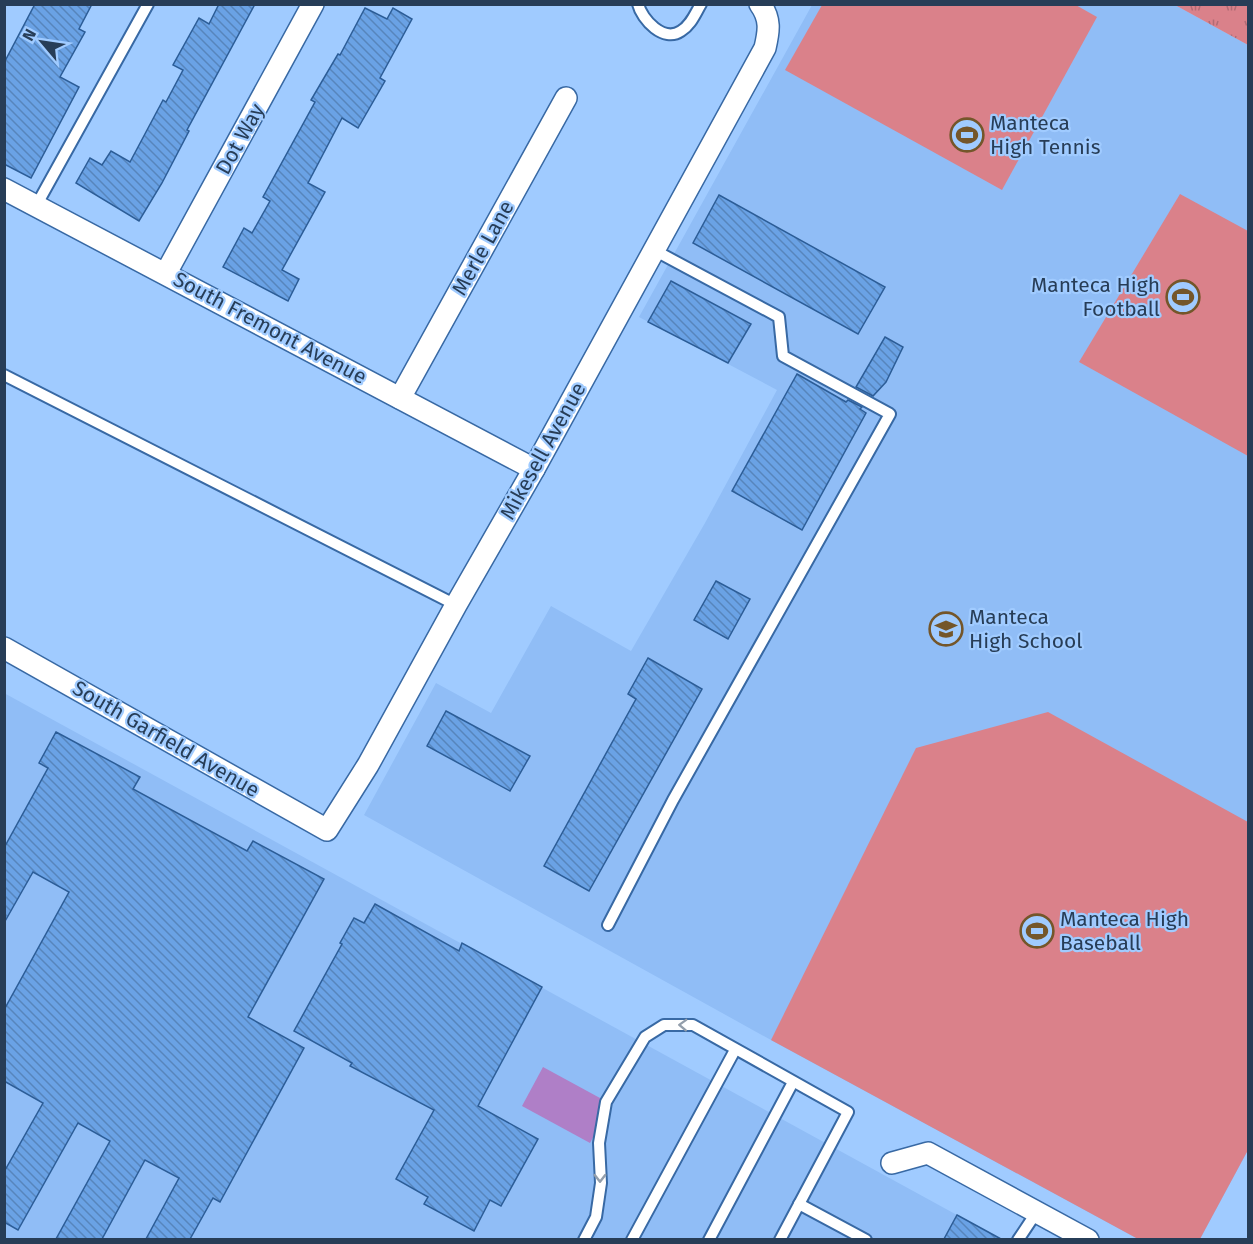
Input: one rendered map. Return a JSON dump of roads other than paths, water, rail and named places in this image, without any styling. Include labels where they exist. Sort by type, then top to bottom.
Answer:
[{"type":"street","name":"Dot Way","points":[[166,273],[314,4]]},
{"type":"street","name":"Mikesell Avenue","points":[[327,830],[368,765],[534,469],[765,48],[770,29],[766,13],[760,4]]},
{"type":"street","name":"Merle Lane","points":[[400,398],[566,98]]},
{"type":"street","name":"South Fremont Avenue","points":[[4,189],[534,469]]},
{"type":"street","name":"South Garfield Avenue","points":[[4,648],[327,830]]},
{"type":"street","points":[[892,1162],[928,1153],[1088,1239]]},
{"type":"lane","points":[[36,206],[148,4]]},
{"type":"lane","points":[[638,4],[644,17],[655,29],[668,34],[678,34],[689,25],[701,4]]},
{"type":"lane","points":[[608,926],[673,800],[890,414],[783,356],[779,317],[654,250]]},
{"type":"lane","points":[[4,375],[456,605]]},
{"type":"lane","points":[[584,1239],[596,1217],[601,1183],[599,1143],[606,1102],[645,1037],[664,1024],[693,1025],[848,1112],[780,1239]]},
{"type":"lane","points":[[632,1239],[735,1050]]},
{"type":"lane","points":[[709,1239],[793,1082]]},
{"type":"lane","points":[[799,1204],[866,1239]]},
{"type":"lane","points":[[1018,1239],[1036,1212]]},
{"type":"place","name":"Manteca High Tennis","points":[[967,135]]},
{"type":"place","name":"Manteca High Football","points":[[1183,297]]},
{"type":"place","name":"Manteca High School","points":[[946,629]]},
{"type":"place","name":"Manteca High Baseball","points":[[1037,931]]}]
